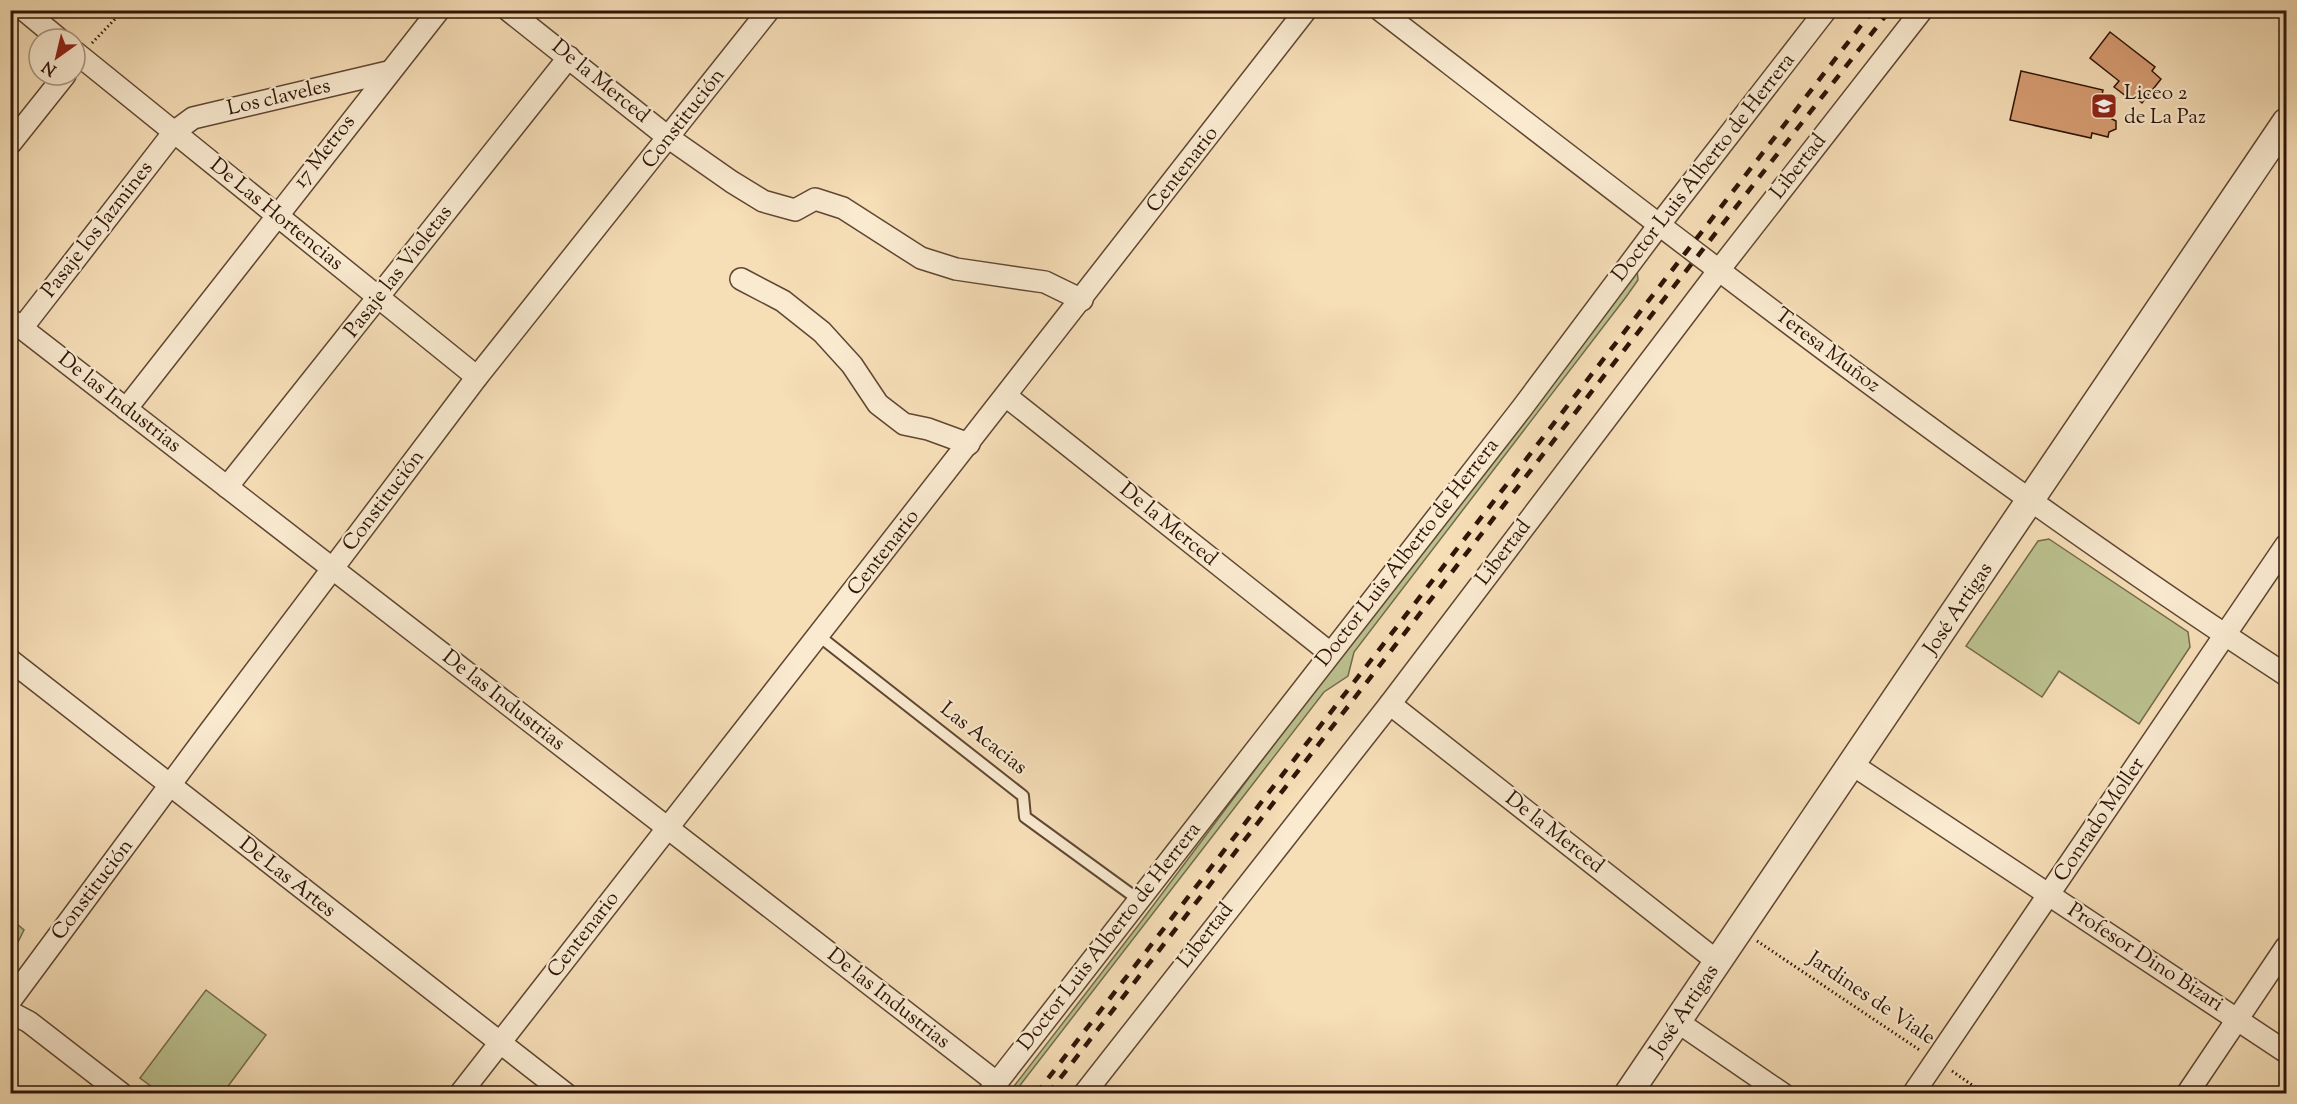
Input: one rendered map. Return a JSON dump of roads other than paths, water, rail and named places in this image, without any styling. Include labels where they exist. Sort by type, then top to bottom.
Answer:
[{"type":"street","points":[[24,10],[45,27]]},
{"type":"street","name":"17 Metros","points":[[126,409],[388,72],[439,10]]},
{"type":"street","name":"De la Merced","points":[[508,10],[669,138],[764,201],[795,210],[815,199],[843,208],[921,258],[956,269],[1045,282],[1082,300]]},
{"type":"street","name":"Constitución","points":[[10,1001],[477,377],[769,10]]},
{"type":"street","name":"Centenario","points":[[460,1094],[1082,300],[1306,10]]},
{"type":"street","name":"Teresa Muñoz","points":[[1380,10],[1659,225],[2031,502],[2286,675]]},
{"type":"street","name":"Doctor Luis Alberto de Herrera","points":[[992,1088],[1522,408],[1659,225],[1826,10]]},
{"type":"street","name":"Libertad","points":[[1084,1094],[1390,704],[1719,270],[1922,10]]},
{"type":"street","name":"Pasaje las Violetas","points":[[227,487],[569,57]]},
{"type":"street","name":"De Las Hortencias","points":[[87,64],[477,377]]},
{"type":"street","name":"Los claveles","points":[[174,132],[193,118],[388,72]]},
{"type":"street","points":[[10,144],[55,87]]},
{"type":"street","name":"José Artigas","points":[[1628,1094],[2286,123]]},
{"type":"street","name":"Pasaje los Jazmines","points":[[16,323],[174,132]]},
{"type":"street","points":[[741,279],[783,301],[822,332],[852,365],[878,404],[904,424],[928,429],[969,444]]},
{"type":"street","name":"De las Industrias","points":[[16,323],[668,830],[992,1088]]},
{"type":"street","name":"De la Merced","points":[[1006,396],[1330,653]]},
{"type":"street","name":"Conrado Moller","points":[[1913,1094],[2286,545]]},
{"type":"street","name":"De Las Artes","points":[[10,660],[566,1094]]},
{"type":"street","name":"De la Merced","points":[[1390,704],[1718,962]]},
{"type":"street","name":"Profesor Dino Bizari","points":[[1853,765],[2286,1052]]},
{"type":"street","points":[[2187,1094],[2286,947]]},
{"type":"street","points":[[10,1012],[29,1022],[122,1094]]},
{"type":"street","points":[[1678,1022],[1784,1094]]},
{"type":"lane","name":"Las Acacias","points":[[819,636],[1023,796],[1025,817],[1139,900]]},
{"type":"railway","points":[[1036,1094],[1873,10]]},
{"type":"railway","points":[[1048,1094],[1890,10]]},
{"type":"place","name":"Liceo 2 de La Paz","points":[[2104,106]]}]
